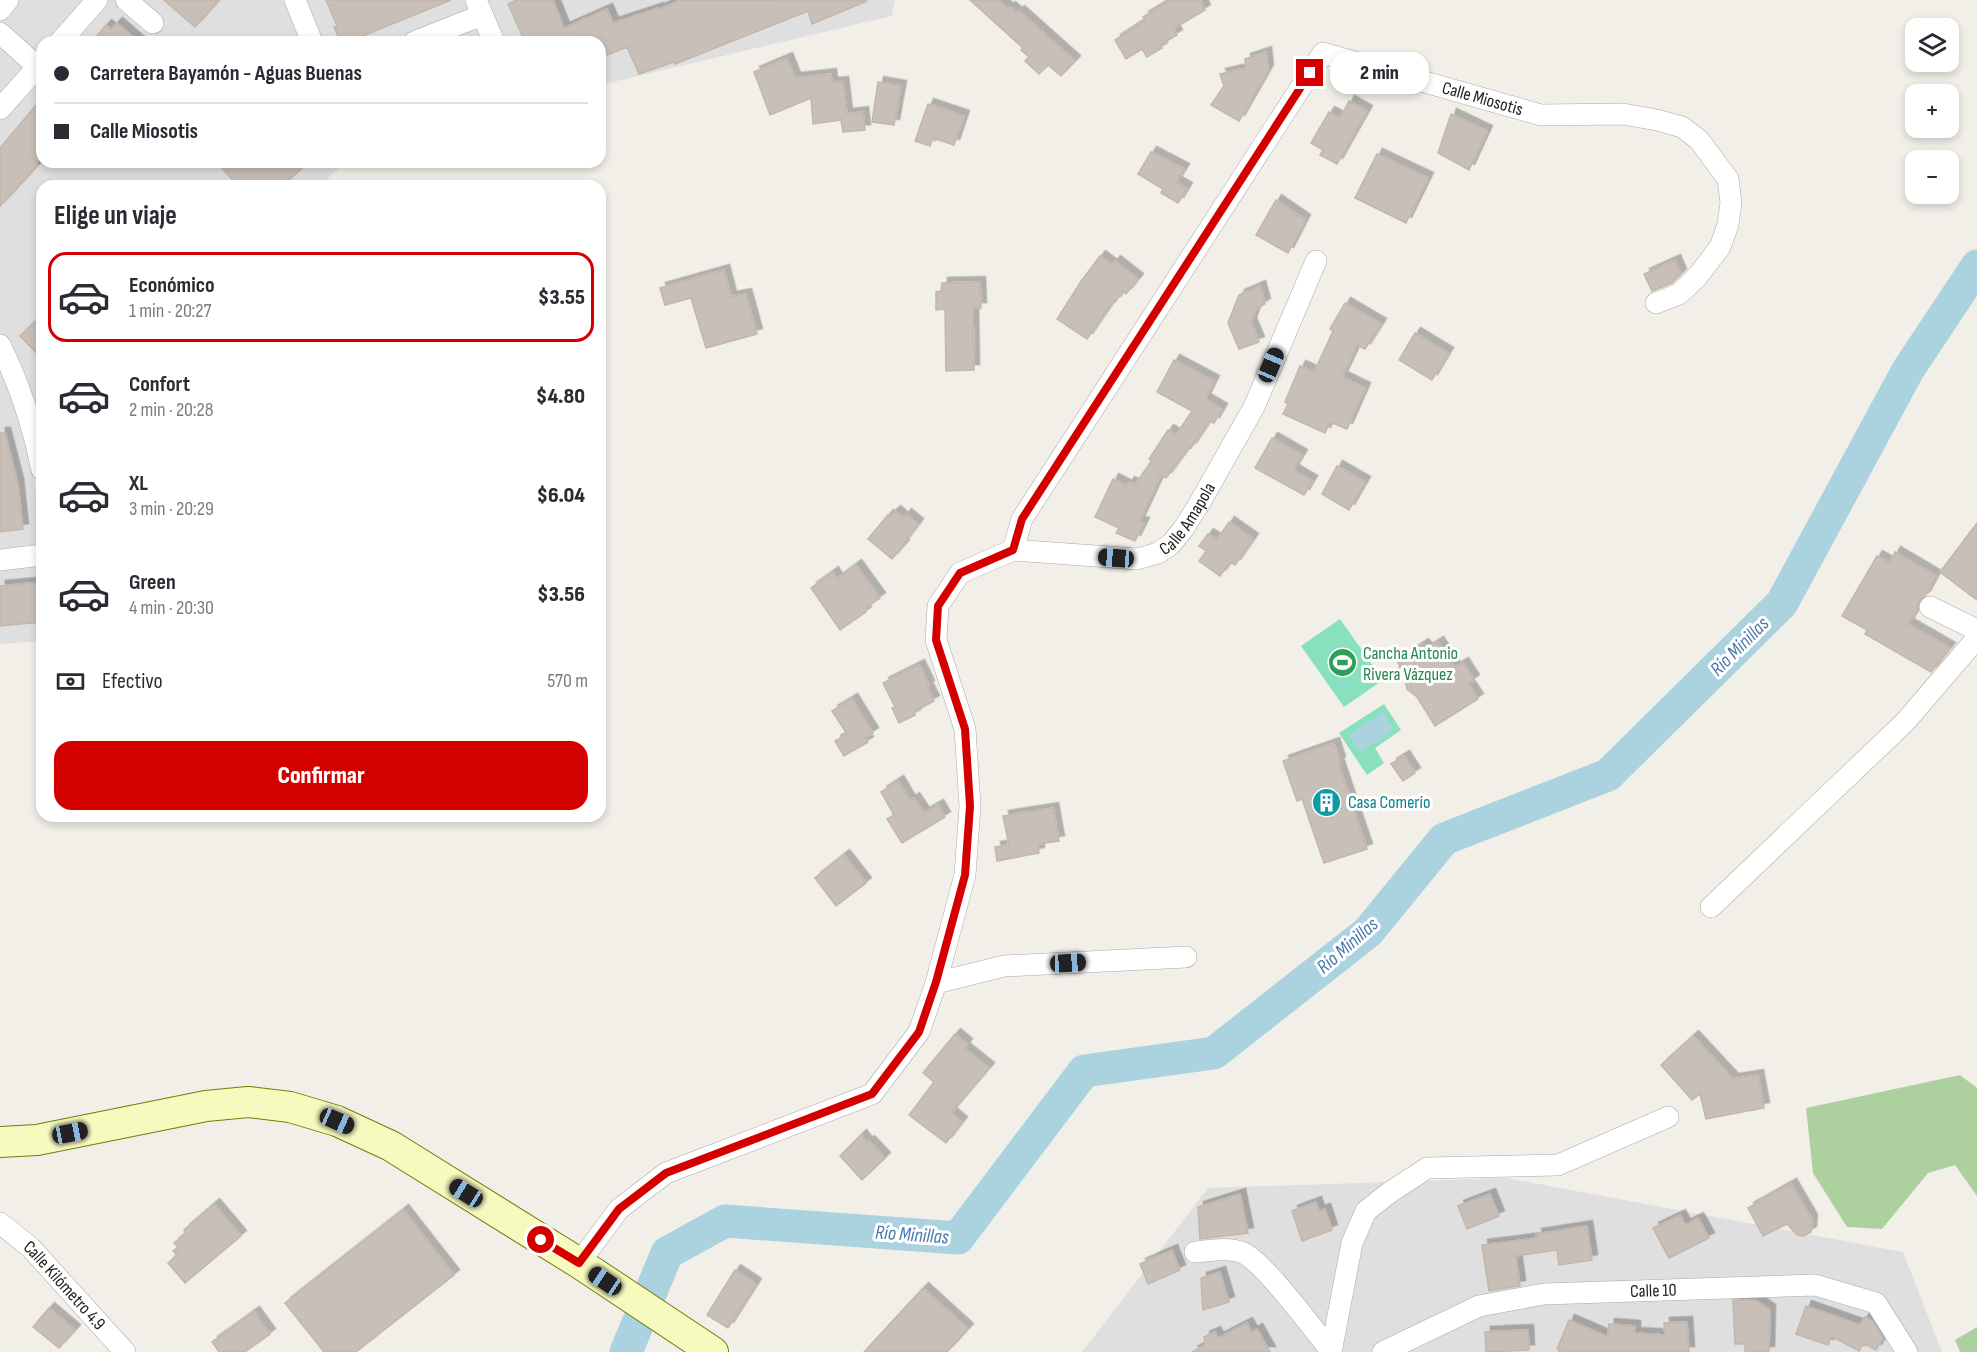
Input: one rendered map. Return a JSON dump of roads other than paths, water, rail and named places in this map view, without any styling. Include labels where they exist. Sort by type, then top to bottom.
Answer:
[{"type":"street","points":[[0,10],[8,0]]},
{"type":"street","points":[[65,36],[97,0]]},
{"type":"street","points":[[126,0],[153,23]]},
{"type":"street","points":[[295,0],[310,36]]},
{"type":"street","points":[[425,36],[479,7],[491,36]]},
{"type":"street","points":[[0,33],[36,61]]},
{"type":"street","name":"Calle Miosotis","points":[[1013,550],[1022,519],[1323,53],[1541,115],[1623,114],[1682,127],[1699,140],[1728,180],[1731,203],[1728,225],[1720,247],[1697,277],[1679,294],[1656,303]]},
{"type":"street","points":[[0,109],[36,68]]},
{"type":"street","name":"Calle Amapola","points":[[579,1263],[619,1209],[666,1173],[872,1094],[919,1032],[936,982],[965,875],[970,806],[965,729],[936,640],[938,606],[960,573],[1013,550],[1137,559],[1158,553],[1171,544],[1199,504],[1254,407],[1316,261]]},
{"type":"street","points":[[0,345],[16,379],[36,446]]},
{"type":"street","points":[[0,560],[36,556]]},
{"type":"street","points":[[1930,607],[1977,630]]},
{"type":"street","points":[[1712,907],[1905,722],[1977,638]]},
{"type":"street","points":[[936,982],[1004,966],[1186,957]]},
{"type":"street","points":[[0,1142],[37,1140],[206,1106],[248,1102],[290,1107],[337,1121],[391,1146],[579,1263],[713,1352]]},
{"type":"street","points":[[1331,1351],[1352,1243],[1366,1211],[1389,1192],[1427,1168],[1557,1165],[1668,1117]]},
{"type":"street","name":"Calle Kilómetro 4.9","points":[[0,1223],[31,1248],[125,1352]]},
{"type":"street","points":[[1195,1252],[1225,1249],[1242,1252],[1260,1266],[1331,1351]]},
{"type":"street","name":"Calle 10","points":[[1383,1352],[1479,1306],[1544,1294],[1815,1285],[1876,1303],[1907,1352]]},
{"type":"water","points":[[1383,712],[1394,730],[1360,752],[1348,735]]},
{"type":"waterway","name":"Río Minillas","points":[[626,1352],[667,1253],[725,1221],[958,1238],[1084,1071],[1214,1053],[1368,932],[1444,839],[1608,775],[1782,603],[1908,370],[1977,266]]},
{"type":"place","name":"Cancha Antonio Rivera Vázquez","points":[[1342,663]]},
{"type":"place","name":"Casa Comerío","points":[[1327,802]]}]
